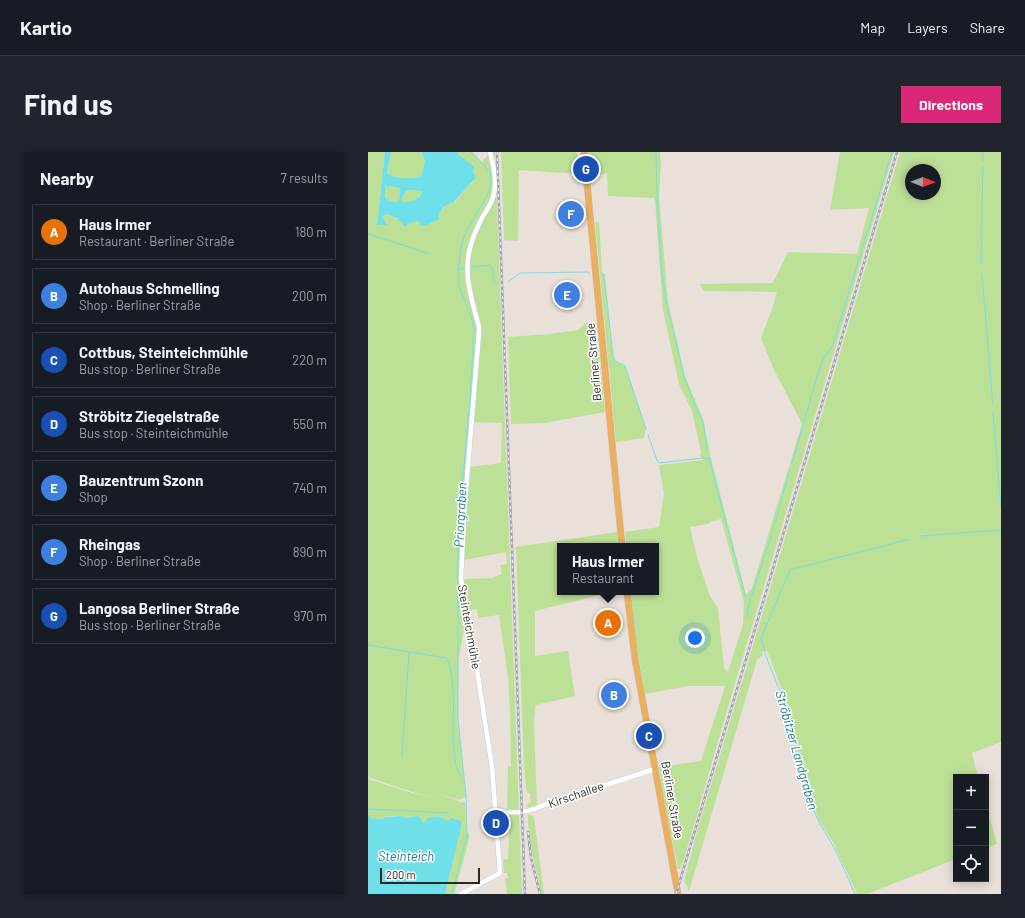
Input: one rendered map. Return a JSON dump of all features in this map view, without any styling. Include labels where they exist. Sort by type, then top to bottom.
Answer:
[{"type":"main road","name":"Berliner Straße","points":[[584,152],[622,543]]},
{"type":"main road","name":"Berliner Straße","points":[[627,595],[635,659],[678,894]]},
{"type":"street","name":"Steinteichmühle","points":[[462,894],[500,873],[496,813],[490,760],[478,676],[466,622],[461,578],[464,514],[479,332],[467,282],[468,265],[472,242],[479,223],[492,200],[494,191],[495,176],[490,152]]},
{"type":"street","name":"Kirschallee","points":[[496,813],[528,812],[536,810],[544,805],[655,768]]},
{"type":"green space","points":[[368,152],[385,152],[377,225],[387,224],[381,217],[386,214],[409,223],[420,221],[430,223],[439,220],[439,214],[443,207],[455,202],[473,182],[473,171],[475,167],[458,154],[458,152],[473,152],[482,162],[490,152],[495,152],[519,810],[507,810],[508,767],[511,766],[510,710],[508,677],[499,615],[478,618],[477,609],[467,611],[459,658],[458,718],[466,796],[459,800],[433,792],[459,801],[459,803],[465,802],[467,833],[469,833],[469,839],[455,892],[456,894],[445,894],[461,829],[448,822],[423,823],[396,816],[382,819],[370,818],[368,815],[368,779],[412,793],[432,797],[368,777]],"holes":[[[473,422],[502,423],[501,463],[470,467]],[[506,552],[507,564],[500,565],[502,574],[492,578],[463,579],[464,560]]]},
{"type":"green space","points":[[391,152],[422,152],[425,161],[421,177],[403,178],[387,173]]},
{"type":"green space","points":[[501,152],[577,152],[581,174],[519,170],[518,241],[504,240]]},
{"type":"green space","points":[[588,152],[660,152],[661,165],[659,196],[668,303],[685,376],[703,419],[711,458],[746,595],[752,588],[802,424],[774,370],[761,338],[777,292],[703,291],[700,284],[773,283],[788,252],[857,254],[869,208],[830,210],[840,152],[894,152],[680,869],[678,869],[659,767],[701,761],[725,686],[688,686],[645,694],[635,636],[630,595],[659,595],[659,543],[626,543],[625,532],[659,527],[664,493],[659,465],[703,460],[700,456],[701,452],[692,411],[679,384],[663,310],[655,200],[654,198],[608,196],[607,173],[590,176]],"holes":[[[721,519],[744,602],[743,624],[728,672],[724,668],[718,608],[710,596],[698,561],[690,527],[708,524]]]},
{"type":"green space","points":[[900,152],[1001,152],[1001,742],[972,753],[977,774],[953,774],[953,860],[867,894],[857,894],[833,842],[820,822],[812,802],[803,775],[791,713],[767,651],[762,652],[763,655],[757,660],[689,891],[684,881],[696,835]]},
{"type":"green space","points":[[389,186],[400,188],[399,201],[388,201],[385,197],[385,187]]},
{"type":"green space","points":[[406,190],[422,191],[419,197],[415,200],[402,202],[401,200]]},
{"type":"green space","points":[[595,222],[599,222],[602,272],[604,274],[613,355],[615,361],[625,366],[646,429],[644,438],[616,442]]},
{"type":"green space","points":[[586,323],[596,324],[605,412],[545,423],[511,424],[508,337],[578,330]]},
{"type":"green space","points":[[617,532],[618,543],[557,543],[557,595],[600,595],[535,611],[535,656],[568,651],[575,696],[536,705],[536,700],[534,724],[537,807],[528,808],[527,804],[531,803],[530,793],[527,793],[524,769],[516,547]]},
{"type":"green space","points":[[528,814],[534,817],[544,894],[541,894],[529,834]]},
{"type":"green space","points":[[507,815],[519,815],[522,894],[507,894],[505,878],[508,878],[507,873],[504,873],[503,860],[508,859],[509,832]]},
{"type":"green space","points":[[989,816],[997,844],[989,847]]},
{"type":"water","points":[[385,152],[391,152],[387,173],[398,177],[421,177],[425,161],[422,152],[458,152],[458,154],[475,167],[473,171],[476,178],[454,202],[443,207],[439,214],[439,220],[430,223],[427,226],[420,225],[419,221],[409,223],[405,227],[397,218],[386,214],[382,217],[387,225],[377,225]],"holes":[[[389,186],[400,188],[399,201],[388,201],[385,197],[385,187]],[[406,190],[422,191],[420,197],[412,201],[402,202],[401,200]]]},
{"type":"water","name":"Steinteich","points":[[368,815],[370,818],[382,819],[385,817],[402,816],[406,818],[419,816],[423,823],[428,818],[434,817],[448,821],[451,818],[461,821],[461,829],[445,894],[368,894]]},
{"type":"waterway","name":"Priorgraben","points":[[452,894],[467,834],[466,796],[458,718],[458,532],[470,399],[474,332],[472,319],[460,289],[458,279],[461,247],[464,236],[486,198],[491,185],[491,173],[471,152]]},
{"type":"waterway","points":[[656,152],[657,198],[662,276],[684,376],[696,408],[703,421],[707,451]]},
{"type":"waterway","points":[[792,463],[819,370],[824,358],[832,347],[892,152]]},
{"type":"waterway","points":[[983,152],[983,161]]},
{"type":"waterway","points":[[981,264],[983,166]]},
{"type":"waterway","points":[[368,234],[430,254]]},
{"type":"waterway","points":[[470,267],[490,265],[493,270],[494,283],[497,283]]},
{"type":"waterway","name":"Priorgraben","points":[[460,269],[465,268]]},
{"type":"waterway","points":[[508,282],[520,273],[588,272],[590,274]]},
{"type":"waterway","points":[[602,273],[604,274],[613,355],[615,361],[625,366],[646,429]]},
{"type":"waterway","points":[[982,274],[993,406]]},
{"type":"waterway","points":[[993,413],[1001,507]]},
{"type":"waterway","points":[[648,435],[659,463],[709,458],[746,598]]},
{"type":"waterway","points":[[750,618],[747,613],[750,600],[772,534],[790,469]]},
{"type":"waterway","points":[[921,536],[1001,530]]},
{"type":"waterway","name":"Ströbitzer Landgraben","points":[[855,894],[836,851],[819,822],[811,804],[801,775],[789,714],[766,656],[761,638],[790,570],[910,539]]},
{"type":"waterway","name":"Ströbitzer Landgraben","points":[[763,623],[767,624]]},
{"type":"waterway","points":[[368,645],[446,658],[450,666],[452,677],[454,749],[460,776]]},
{"type":"waterway","points":[[402,757],[409,652]]},
{"type":"waterway","points":[[368,809],[449,813]]},
{"type":"railway","points":[[497,152],[525,894]]},
{"type":"railway","points":[[676,894],[897,152]]},
{"type":"railway","points":[[528,832],[531,858],[540,894]]},
{"type":"place","name":"Langosa Berliner Straße","points":[[586,169]]},
{"type":"place","name":"Rheingas","points":[[571,214]]},
{"type":"place","name":"Bauzentrum Szonn","points":[[567,295]]},
{"type":"place","name":"Haus Irmer","points":[[608,623]]},
{"type":"place","name":"Autohaus Schmelling","points":[[614,695]]},
{"type":"place","name":"Cottbus, Steinteichmühle","points":[[649,736]]},
{"type":"place","name":"Ströbitz Ziegelstraße","points":[[496,823]]}]
